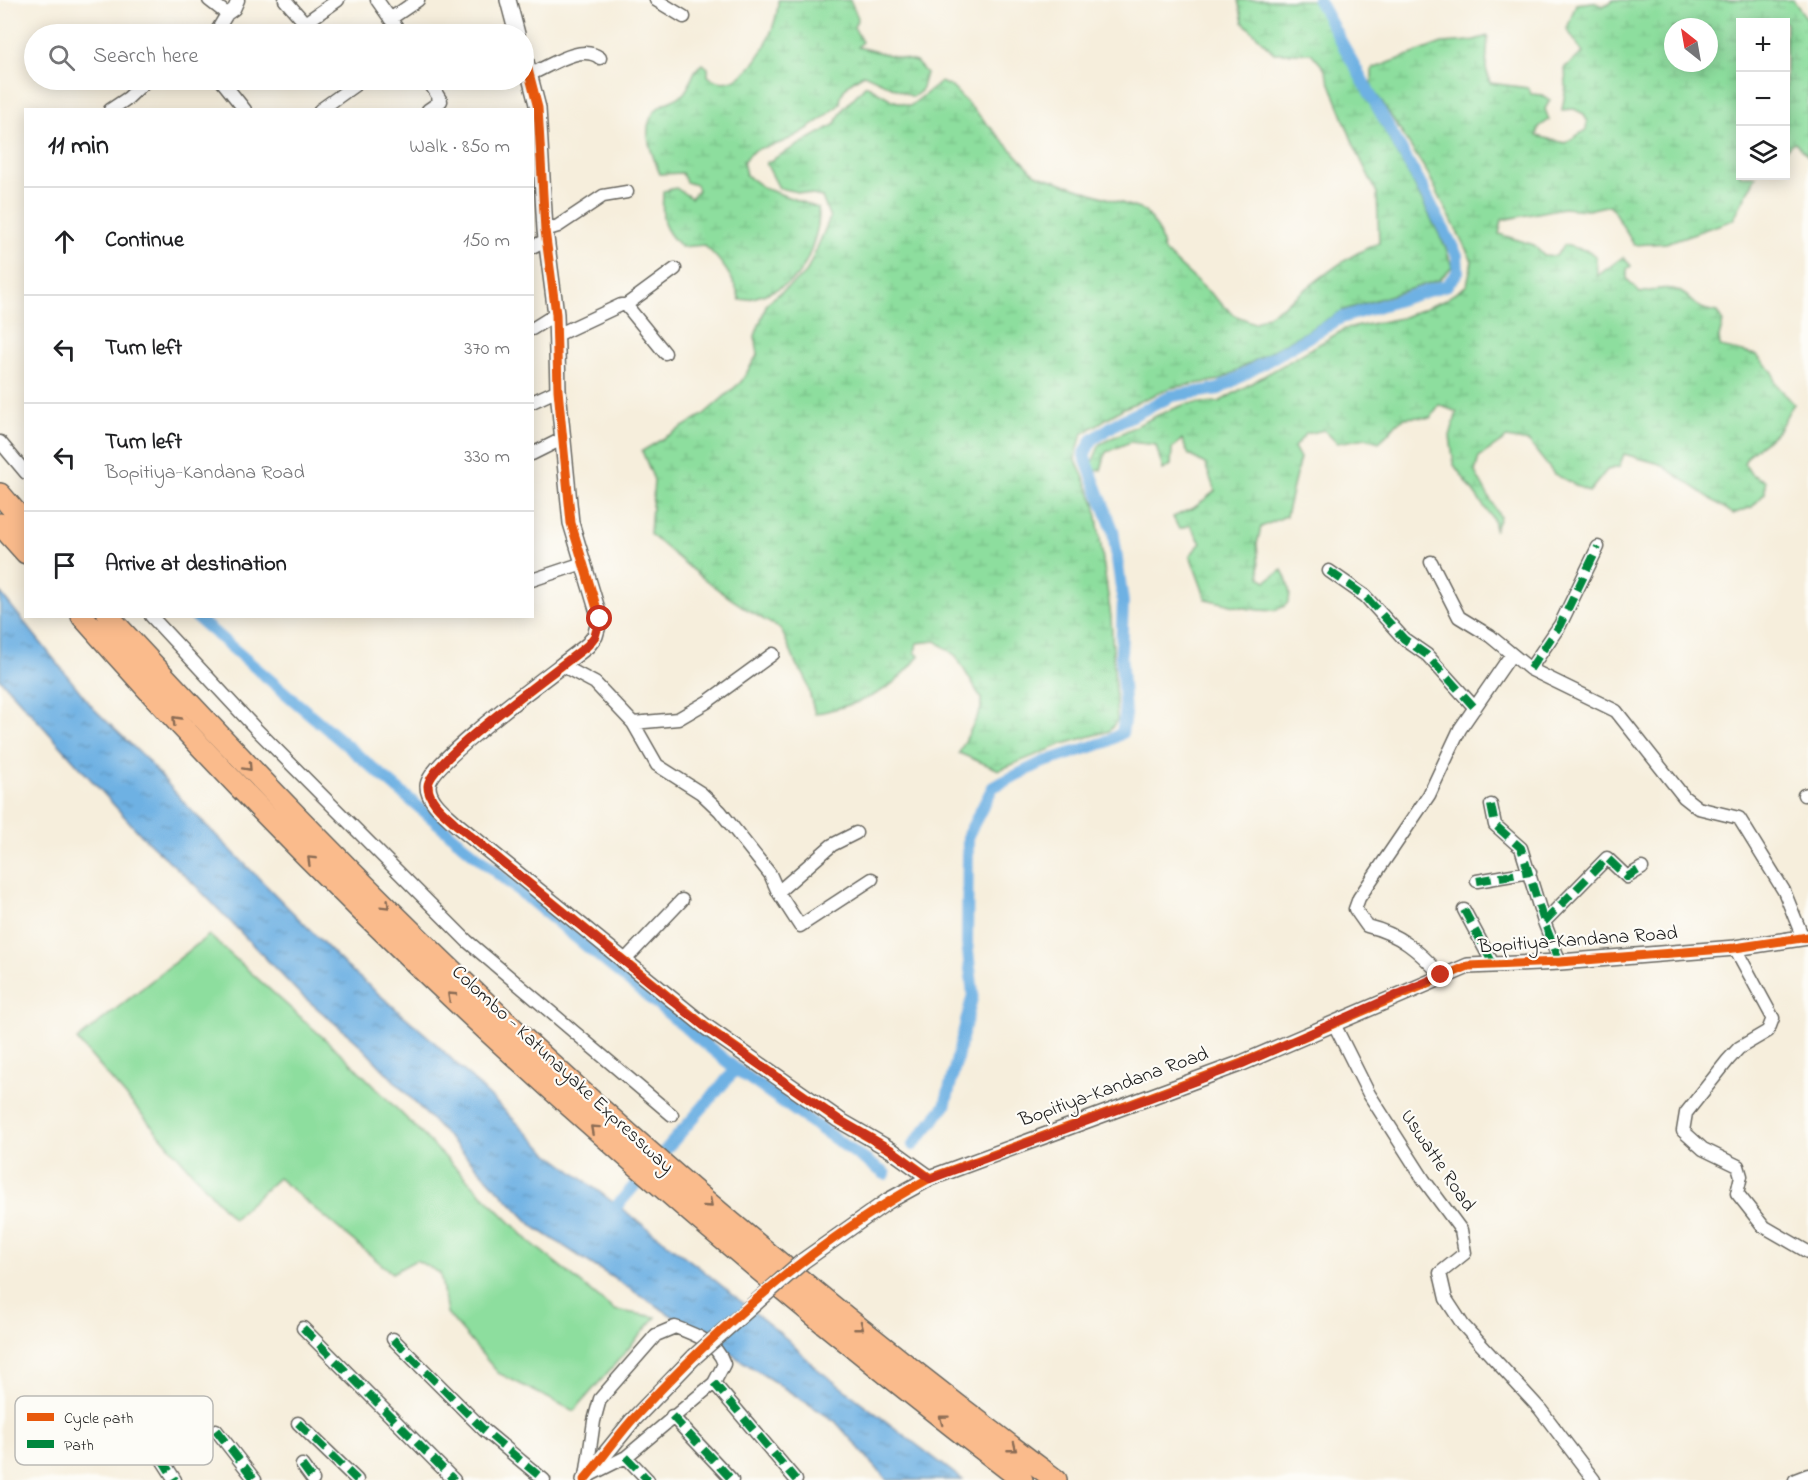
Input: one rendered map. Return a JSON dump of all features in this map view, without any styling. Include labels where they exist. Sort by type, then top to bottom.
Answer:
[{"type":"highway","points":[[0,494],[24,522]]},
{"type":"highway","points":[[0,524],[24,551]]},
{"type":"highway","name":"Colombo - Katunayake Expressway","points":[[84,618],[148,692],[310,859],[438,985],[651,1166],[835,1333],[1022,1480]]},
{"type":"highway","name":"Colombo - Katunayake Expressway","points":[[110,618],[270,790],[651,1166],[1056,1480]]},
{"type":"street","points":[[209,0],[227,14]]},
{"type":"street","points":[[221,24],[227,14],[234,9],[238,0]]},
{"type":"street","points":[[285,0],[305,23],[338,0]]},
{"type":"street","points":[[377,0],[394,24]]},
{"type":"street","points":[[390,18],[418,0]]},
{"type":"street","points":[[508,0],[514,24]]},
{"type":"street","points":[[656,0],[684,17]]},
{"type":"street","points":[[534,73],[574,54],[594,53],[600,58]]},
{"type":"street","points":[[534,89],[544,174],[541,239],[556,314],[558,390],[571,523],[598,612],[599,628],[588,645],[479,730],[446,759],[428,778],[428,788],[438,806],[457,825],[623,962],[734,1047],[839,1120],[891,1150],[930,1179]]},
{"type":"street","points":[[113,108],[136,90]]},
{"type":"street","points":[[229,90],[243,108]]},
{"type":"street","points":[[323,108],[348,90]]},
{"type":"street","points":[[431,108],[441,101],[435,90]]},
{"type":"street","points":[[534,186],[544,174]]},
{"type":"street","points":[[541,239],[603,196],[627,192]]},
{"type":"street","points":[[557,335],[621,305],[626,305],[675,269]]},
{"type":"street","points":[[626,305],[664,353]]},
{"type":"street","points":[[534,328],[556,314]]},
{"type":"street","points":[[534,401],[558,390]]},
{"type":"street","points":[[534,453],[562,440]]},
{"type":"street","points":[[0,442],[24,471]]},
{"type":"street","points":[[1530,669],[1560,625],[1598,547]]},
{"type":"street","points":[[1431,562],[1459,617],[1490,636],[1530,669],[1616,711],[1684,797],[1698,808],[1739,818],[1784,891],[1806,937]]},
{"type":"street","points":[[534,579],[583,563]]},
{"type":"street","points":[[1329,571],[1365,596],[1404,639],[1426,655],[1475,708]]},
{"type":"street","points":[[153,618],[256,729],[466,941],[672,1115]]},
{"type":"street","points":[[633,723],[678,719],[707,702],[773,654]]},
{"type":"street","points":[[1441,975],[1415,947],[1388,931],[1367,926],[1355,909],[1359,898],[1429,795],[1460,729],[1511,655]]},
{"type":"street","points":[[563,666],[595,682],[633,723],[657,765],[701,793],[720,811],[770,874],[778,892],[800,926],[872,879]]},
{"type":"street","points":[[1491,805],[1495,825],[1521,848],[1544,922],[1560,962]]},
{"type":"street","points":[[778,892],[832,845],[856,833]]},
{"type":"street","points":[[1544,922],[1607,858],[1627,877],[1642,868]]},
{"type":"street","points":[[1477,881],[1530,872]]},
{"type":"street","points":[[623,962],[682,900]]},
{"type":"street","points":[[1464,910],[1493,964]]},
{"type":"street","name":"Bopitiya-Kandana Road","points":[[585,1479],[632,1421],[694,1357],[803,1261],[888,1201],[930,1179],[1242,1064],[1441,975],[1468,966],[1560,962],[1735,948],[1806,937]]},
{"type":"street","points":[[1735,948],[1773,1018],[1768,1031],[1739,1048],[1728,1060],[1686,1113],[1683,1131],[1703,1149],[1738,1166],[1741,1176],[1737,1193],[1763,1226],[1808,1252]]},
{"type":"street","name":"Uswatte Road","points":[[1334,1024],[1369,1094],[1424,1180],[1461,1230],[1465,1253],[1440,1273],[1446,1299],[1463,1325],[1540,1409],[1594,1480]]},
{"type":"street","points":[[675,1327],[700,1336],[721,1353],[724,1364],[714,1383],[626,1457],[585,1479],[594,1421],[600,1399],[656,1335],[675,1327]]},
{"type":"street","points":[[303,1328],[454,1480]]},
{"type":"street","points":[[393,1339],[484,1430],[544,1480]]},
{"type":"street","points":[[714,1383],[796,1480]]},
{"type":"street","points":[[672,1416],[732,1480]]},
{"type":"street","points":[[298,1423],[357,1480]]},
{"type":"street","points":[[216,1430],[255,1480]]},
{"type":"street","points":[[626,1457],[648,1480]]},
{"type":"street","points":[[165,1465],[175,1480]]},
{"type":"street","points":[[302,1465],[313,1480]]},
{"type":"street","points":[[1794,1480],[1808,1475]]},
{"type":"green space","points":[[778,0],[850,0],[858,18],[854,27],[862,42],[858,47],[916,62],[926,73],[921,91],[913,97],[864,74],[848,86],[842,94],[840,104],[820,121],[788,140],[756,150],[743,162],[746,175],[764,188],[818,208],[819,215],[813,244],[796,277],[770,292],[740,300],[721,263],[704,245],[681,247],[666,228],[663,216],[663,191],[676,188],[691,198],[698,190],[696,185],[686,182],[682,173],[660,174],[648,140],[649,123],[658,108],[683,94],[699,66],[703,64],[708,68],[708,76],[722,82],[735,79],[747,71],[757,59],[773,27]]},
{"type":"green space","points":[[1238,0],[1313,0],[1413,183],[1446,248],[1452,267],[1439,280],[1344,310],[1220,380],[1170,388],[1122,409],[1082,434],[1075,458],[1095,503],[1111,617],[1117,721],[1109,731],[1063,744],[999,770],[959,753],[981,709],[981,698],[956,656],[936,641],[917,643],[915,652],[919,656],[897,680],[885,689],[846,706],[815,714],[805,676],[797,666],[781,629],[746,609],[713,586],[650,534],[654,480],[642,451],[703,415],[741,382],[758,354],[755,336],[767,303],[806,273],[830,218],[822,197],[779,188],[766,163],[834,125],[844,108],[866,85],[892,100],[910,106],[941,82],[952,87],[1035,174],[1145,211],[1158,229],[1164,251],[1234,315],[1254,323],[1286,304],[1345,260],[1379,243],[1377,193],[1355,148],[1324,68],[1311,53],[1274,53],[1243,22]]},
{"type":"green space","points":[[1614,0],[1793,0],[1808,20],[1808,156],[1795,142],[1790,146],[1790,18],[1736,18],[1736,180],[1754,180],[1733,220],[1666,243],[1634,245],[1610,205],[1588,210],[1563,208],[1502,220],[1499,234],[1534,245],[1543,255],[1556,256],[1564,245],[1589,251],[1596,257],[1597,276],[1623,257],[1631,266],[1627,269],[1627,279],[1640,293],[1675,289],[1698,306],[1717,312],[1723,322],[1719,337],[1720,347],[1756,355],[1773,372],[1775,383],[1794,404],[1779,429],[1750,454],[1744,463],[1751,474],[1765,481],[1765,493],[1752,507],[1733,514],[1660,464],[1624,454],[1619,467],[1607,470],[1589,492],[1554,474],[1529,442],[1507,438],[1479,457],[1475,472],[1500,517],[1495,529],[1493,519],[1454,465],[1450,436],[1457,412],[1439,405],[1430,418],[1409,418],[1399,421],[1379,442],[1366,438],[1337,443],[1324,430],[1306,434],[1294,447],[1300,458],[1286,516],[1261,527],[1257,544],[1260,577],[1266,581],[1282,570],[1289,589],[1288,602],[1280,608],[1268,610],[1206,599],[1190,555],[1201,543],[1190,525],[1179,529],[1173,517],[1195,507],[1215,491],[1205,464],[1189,455],[1182,439],[1172,449],[1171,465],[1163,470],[1156,445],[1130,442],[1106,452],[1101,470],[1095,471],[1092,463],[1100,444],[1158,415],[1186,404],[1219,402],[1345,329],[1401,318],[1443,301],[1467,285],[1472,261],[1427,172],[1372,87],[1372,69],[1442,43],[1471,41],[1488,36],[1486,68],[1490,83],[1528,88],[1531,94],[1542,95],[1550,100],[1545,109],[1549,120],[1539,127],[1537,136],[1565,143],[1586,130],[1587,122],[1584,114],[1574,109],[1562,110],[1566,87],[1565,67],[1583,53],[1567,29],[1576,4],[1593,2],[1603,6]]},
{"type":"green space","points":[[209,935],[346,1058],[529,1241],[614,1310],[656,1317],[574,1411],[498,1373],[447,1313],[440,1273],[416,1260],[392,1273],[278,1178],[233,1219],[77,1040]]},
{"type":"water","points":[[0,592],[94,709],[147,760],[189,808],[346,966],[431,1039],[548,1153],[700,1268],[787,1339],[816,1368],[963,1480],[887,1480],[835,1421],[534,1227],[357,1042],[299,993],[194,884],[142,836],[0,679]]},
{"type":"waterway","points":[[913,1145],[945,1106],[973,994],[967,943],[968,835],[993,787],[1041,763],[1106,742],[1122,733],[1125,715],[1121,654],[1123,602],[1113,530],[1084,455],[1092,440],[1117,423],[1172,396],[1219,389],[1341,318],[1447,285],[1458,272],[1457,255],[1422,187],[1318,0]]},
{"type":"waterway","points":[[197,618],[462,844],[736,1069],[885,1174]]},
{"type":"waterway","points":[[608,1216],[736,1069]]},
{"type":"marked path","points":[[1530,669],[1560,625],[1598,547]]},
{"type":"marked path","points":[[1329,571],[1365,596],[1404,639],[1427,655],[1475,708]]},
{"type":"marked path","points":[[1491,805],[1495,825],[1521,848],[1544,922],[1560,962]]},
{"type":"marked path","points":[[1544,922],[1607,858],[1627,877],[1642,868]]},
{"type":"marked path","points":[[1477,881],[1530,872]]},
{"type":"marked path","points":[[1464,910],[1493,964]]},
{"type":"marked path","points":[[303,1328],[454,1480]]},
{"type":"marked path","points":[[393,1339],[484,1430],[544,1480]]},
{"type":"marked path","points":[[714,1383],[796,1480]]},
{"type":"marked path","points":[[672,1416],[732,1480]]},
{"type":"marked path","points":[[298,1423],[357,1480]]},
{"type":"marked path","points":[[216,1430],[255,1480]]},
{"type":"marked path","points":[[626,1457],[648,1480]]},
{"type":"marked path","points":[[165,1465],[175,1480]]},
{"type":"marked path","points":[[302,1465],[313,1480]]},
{"type":"cycle path","points":[[533,90],[538,108],[545,230],[556,314],[558,390],[571,523],[600,619],[595,636],[588,645],[449,756],[434,774],[428,786],[429,792],[439,808],[457,825],[706,1027],[839,1120],[891,1150],[930,1178]]},
{"type":"cycle path","points":[[584,1480],[633,1419],[666,1384],[771,1286],[848,1228],[930,1178],[1242,1063],[1468,966],[1560,962],[1735,948],[1808,937]]},
{"type":"route","points":[[600,619],[599,628],[588,645],[479,730],[434,770],[428,778],[431,797],[457,825],[706,1028],[839,1120],[911,1163],[930,1179],[1242,1064],[1441,975]]}]
